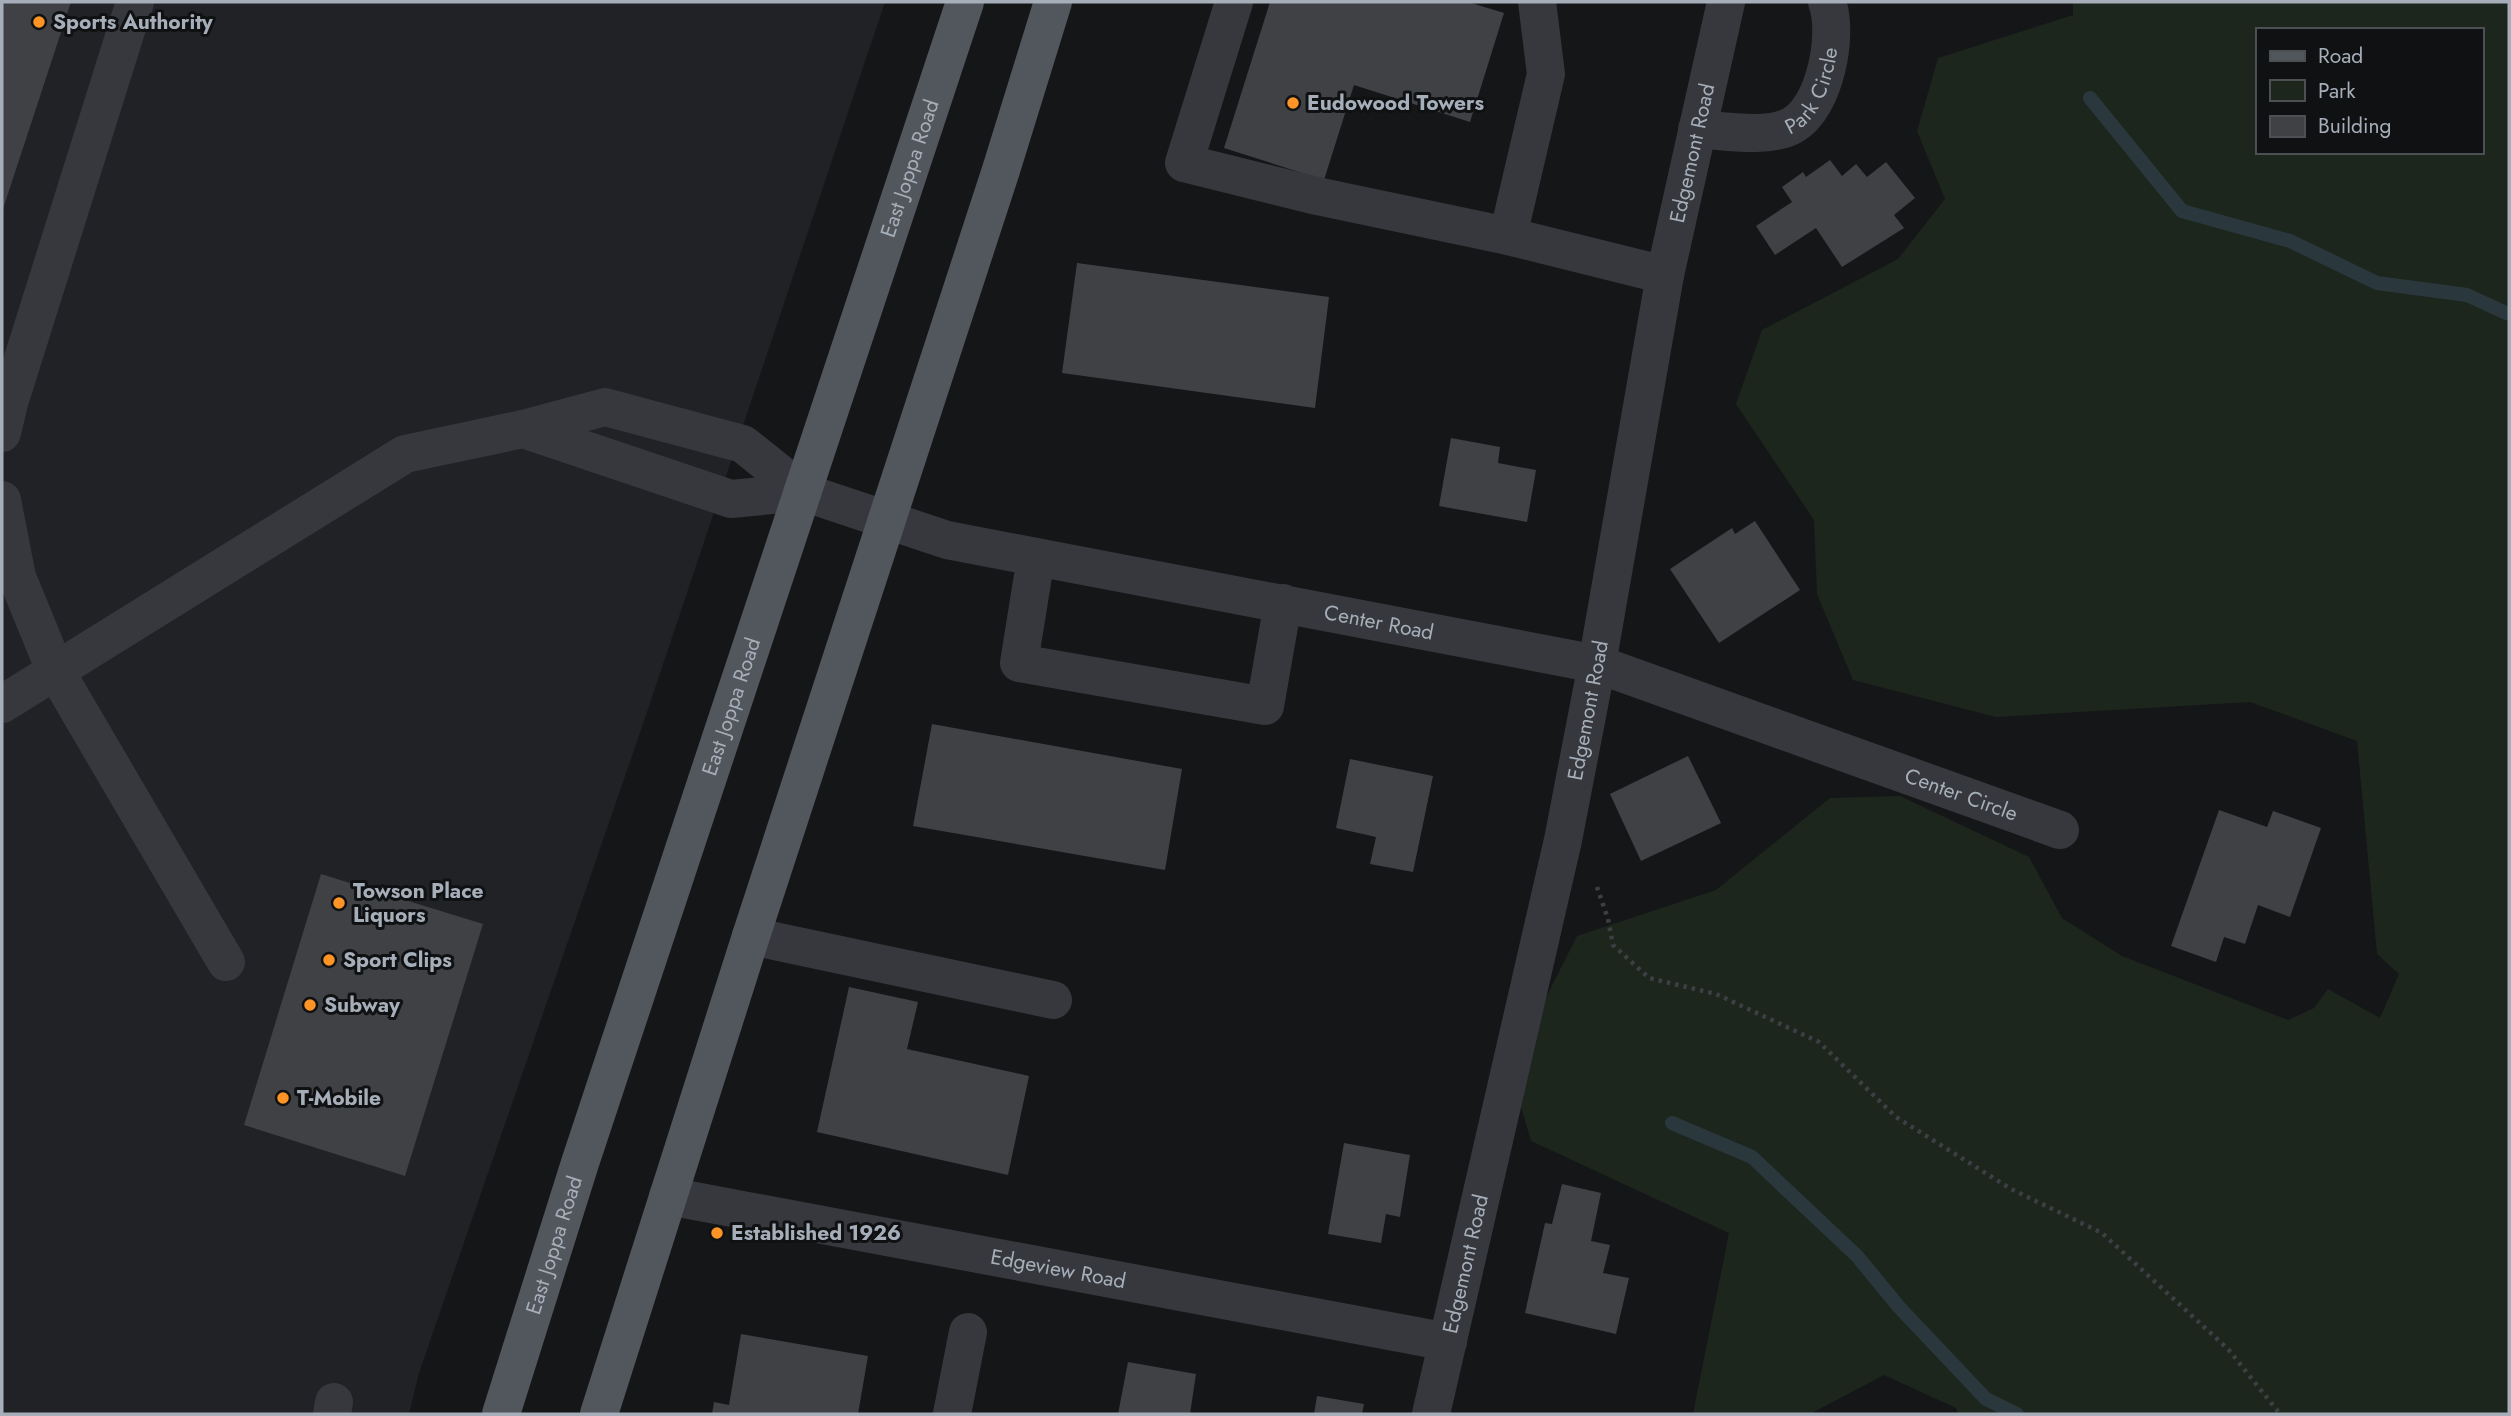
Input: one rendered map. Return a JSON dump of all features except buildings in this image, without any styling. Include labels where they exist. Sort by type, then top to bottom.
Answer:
[{"type":"main road","name":"East Joppa Road","points":[[501,1414],[580,1163],[965,2]]},
{"type":"main road","points":[[599,1414],[1054,2]]},
{"type":"street","points":[[2,433],[9,403],[135,2]]},
{"type":"street","points":[[1234,2],[1184,163],[1317,196],[1508,236],[1665,275]]},
{"type":"street","points":[[1508,236],[1546,75],[1537,2]]},
{"type":"street","name":"Edgemont Road","points":[[1431,1414],[1563,840],[1597,664],[1665,275],[1726,2]]},
{"type":"street","name":"Park Circle","points":[[1697,129],[1758,134],[1793,125],[1809,111],[1828,71],[1832,31],[1827,2]]},
{"type":"street","points":[[2,704],[405,453],[523,429],[605,407],[743,444],[803,492]]},
{"type":"street","points":[[523,429],[731,499],[803,492]]},
{"type":"street","name":"Center Road","points":[[803,492],[947,540],[1597,664],[1863,759]]},
{"type":"street","points":[[2,500],[17,577],[55,670],[226,962]]},
{"type":"street","points":[[1037,557],[1019,663],[1265,706],[1283,603]]},
{"type":"street","name":"Center Circle","points":[[1863,759],[2060,830]]},
{"type":"street","points":[[751,936],[1053,1000]]},
{"type":"street","name":"Edgeview Road","points":[[668,1196],[1448,1342]]},
{"type":"street","points":[[953,1414],[968,1332]]},
{"type":"path","points":[[1563,840],[1577,849],[1594,877],[1608,919],[1613,945],[1649,978],[1716,994],[1819,1042],[1896,1117],[2011,1189],[2102,1233],[2228,1349],[2280,1414]]},
{"type":"shaded area","points":[[2,2],[885,2],[643,724],[419,1373],[409,1414],[2,1414]]},
{"type":"green space","points":[[2073,2],[2509,2],[2509,1414],[1958,1414],[1956,1408],[1884,1375],[1810,1414],[1693,1414],[1729,1233],[1531,1141],[1510,1069],[1577,936],[1716,890],[1830,798],[1900,796],[2029,857],[2062,918],[2122,956],[2288,1020],[2314,1008],[2328,989],[2380,1018],[2399,974],[2377,954],[2357,741],[2250,702],[1996,717],[1853,680],[1817,594],[1814,520],[1736,404],[1762,330],[1898,259],[1945,199],[1917,131],[1938,58],[2073,15]]},
{"type":"waterway","points":[[2090,98],[2182,211],[2290,241],[2377,283],[2467,295],[2506,313]]},
{"type":"waterway","points":[[1672,1123],[1752,1157],[1857,1256],[1899,1307],[1986,1399],[2017,1414]]},
{"type":"place","name":"Sports Authority","points":[[39,22]]},
{"type":"place","name":"Eudowood Towers","points":[[1293,103]]},
{"type":"place","name":"Towson Place Liquors","points":[[339,903]]},
{"type":"place","name":"Sport Clips","points":[[329,960]]},
{"type":"place","name":"Subway","points":[[310,1005]]},
{"type":"place","name":"T-Mobile","points":[[283,1098]]},
{"type":"place","name":"Established 1926","points":[[717,1233]]}]
